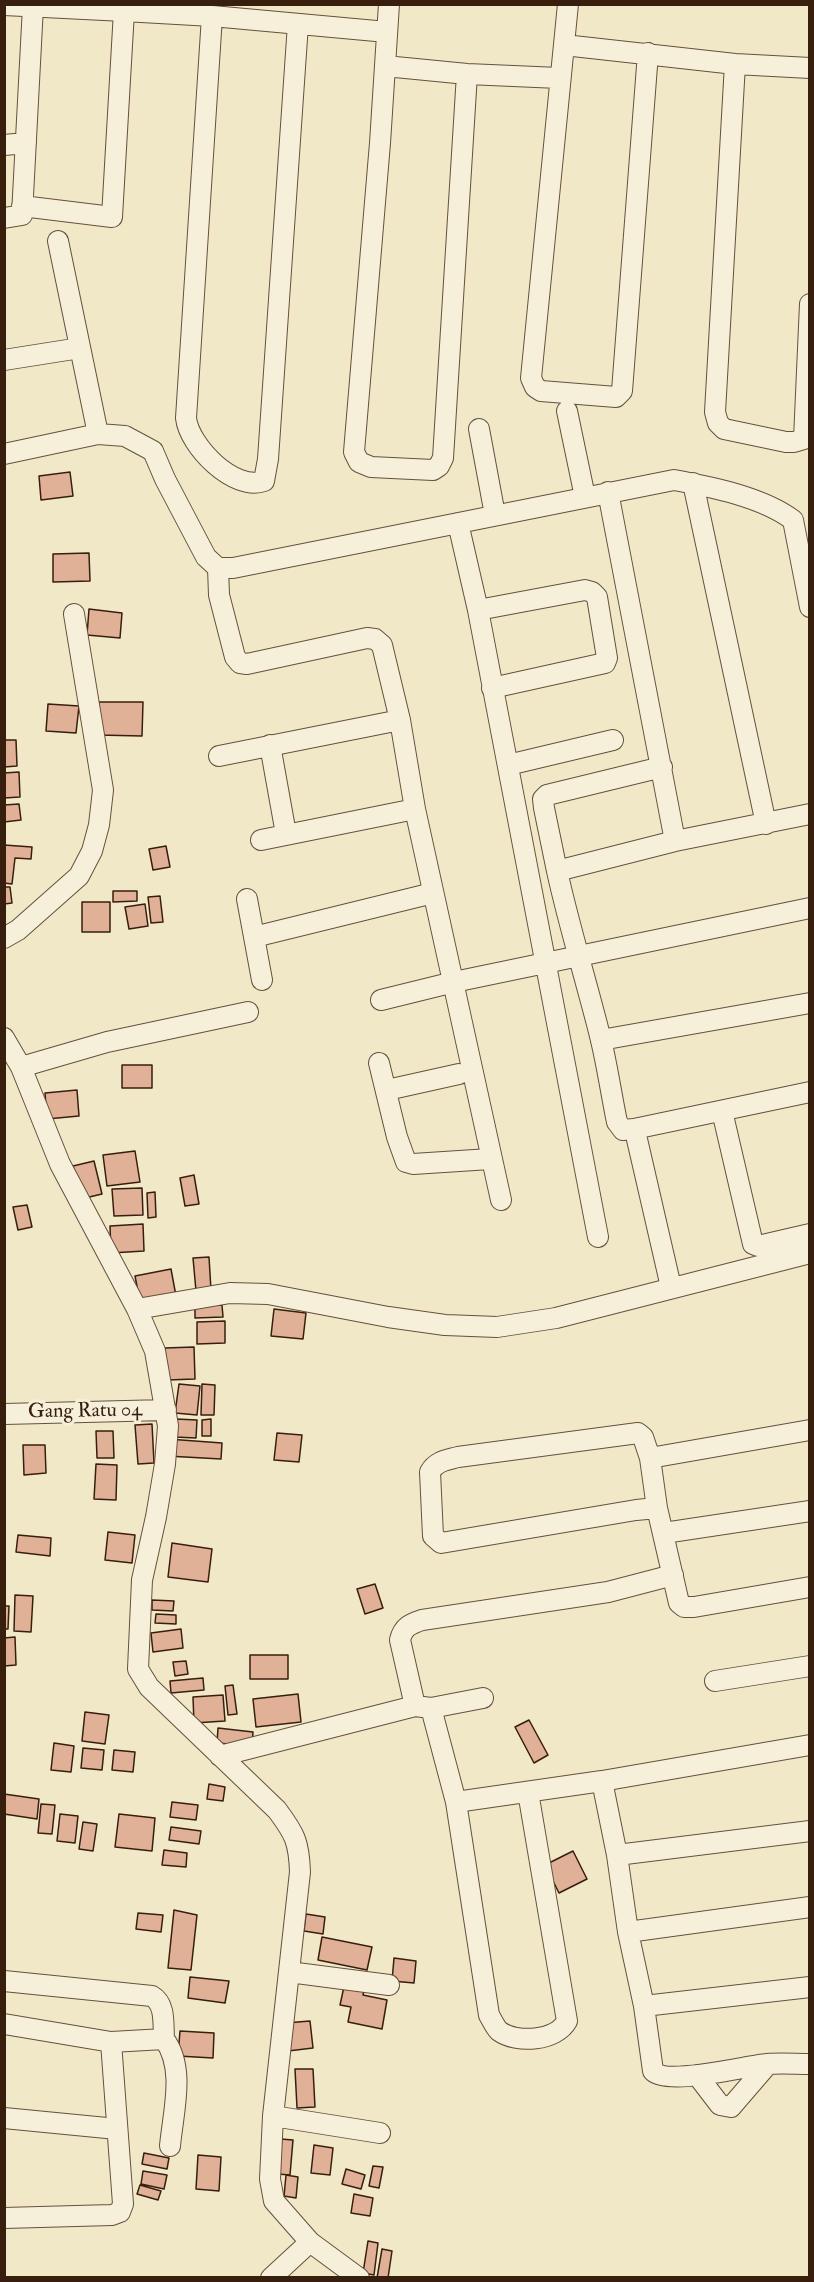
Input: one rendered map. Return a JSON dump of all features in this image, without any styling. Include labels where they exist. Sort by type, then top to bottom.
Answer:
[{"type":"street","points":[[4,4],[124,8],[387,32]]},
{"type":"street","points":[[389,4],[354,452],[359,462],[371,467],[433,470],[439,466],[442,458],[467,74]]},
{"type":"street","points":[[568,4],[531,378],[535,387],[541,391],[616,397],[622,392],[648,53]]},
{"type":"street","points":[[4,218],[22,215],[33,6]]},
{"type":"street","points":[[22,206],[112,217],[124,8]]},
{"type":"street","points":[[212,16],[186,418],[188,429],[194,440],[212,463],[235,478],[256,483],[264,481],[266,477],[268,459],[298,24]]},
{"type":"street","points":[[564,45],[735,64],[810,68]]},
{"type":"street","points":[[735,64],[715,412],[718,423],[724,429],[786,441],[794,442],[804,439],[810,304]]},
{"type":"street","points":[[385,66],[467,74],[559,78]]},
{"type":"street","points":[[4,145],[26,143]]},
{"type":"street","points":[[58,241],[98,434]]},
{"type":"street","points":[[4,360],[80,348]]},
{"type":"street","points":[[567,411],[585,497]]},
{"type":"street","points":[[479,429],[495,515]]},
{"type":"street","points":[[4,454],[98,434],[125,436],[153,451],[206,557],[218,568],[233,568],[674,480],[693,483],[778,509],[793,520],[810,607]]},
{"type":"street","points":[[693,483],[766,824]]},
{"type":"street","points":[[608,492],[675,840]]},
{"type":"street","points":[[458,523],[478,610],[598,1237]]},
{"type":"street","points":[[218,568],[219,595],[236,657],[240,663],[247,664],[367,638],[375,639],[382,645],[400,720],[415,809],[454,982],[490,1159],[501,1200]]},
{"type":"street","points":[[478,610],[585,591],[592,592],[597,597],[607,658],[604,663],[492,688]]},
{"type":"street","points":[[4,938],[18,930],[79,876],[92,851],[99,825],[103,790],[74,614]]},
{"type":"street","points":[[219,756],[400,720]]},
{"type":"street","points":[[508,765],[613,740]]},
{"type":"street","points":[[270,745],[286,834]]},
{"type":"street","points":[[662,767],[547,795],[543,799],[569,926],[601,1040],[617,1122],[623,1130],[634,1129],[810,1092]]},
{"type":"street","points":[[261,840],[415,809]]},
{"type":"street","points":[[557,871],[675,840],[810,814]]},
{"type":"street","points":[[254,937],[433,893]]},
{"type":"street","points":[[247,899],[262,980]]},
{"type":"street","points":[[381,1000],[454,982],[810,908]]},
{"type":"street","points":[[601,1040],[810,1003]]},
{"type":"street","points":[[21,1067],[106,1042],[248,1012]]},
{"type":"street","points":[[4,1038],[21,1067],[60,1164],[136,1309],[155,1351],[168,1426],[165,1464],[142,1580],[138,1669],[149,1687],[277,1810],[289,1827],[299,1848],[300,1872],[273,2116],[270,2179],[274,2202],[310,2242],[359,2277]]},
{"type":"street","points":[[379,1064],[397,1137],[406,1162],[413,1164],[490,1159]]},
{"type":"street","points":[[387,1090],[459,1074]]},
{"type":"street","points":[[722,1111],[753,1244],[758,1246],[810,1234]]},
{"type":"street","points":[[634,1129],[671,1287]]},
{"type":"street","points":[[136,1309],[230,1293],[268,1294],[422,1322],[497,1327],[556,1318],[810,1253]]},
{"type":"street","name":"Gang Ratu 04","points":[[4,1414],[166,1410]]},
{"type":"street","points":[[650,1458],[810,1430]]},
{"type":"street","points":[[657,1508],[636,1509],[441,1543],[433,1536],[430,1472],[433,1466],[440,1462],[458,1457],[638,1433],[643,1437],[650,1458],[657,1508],[679,1603],[684,1607],[810,1587]]},
{"type":"street","points":[[664,1533],[810,1511]]},
{"type":"street","points":[[528,1792],[567,2021],[563,2029],[556,2034],[529,2039],[508,2036],[497,2029],[489,2015],[456,1802],[400,1640],[402,1632],[410,1624],[422,1620],[608,1592],[673,1575]]},
{"type":"street","points":[[714,1681],[810,1666]]},
{"type":"street","points":[[220,1756],[423,1707],[483,1698]]},
{"type":"street","points":[[456,1802],[497,1794],[528,1792],[602,1781],[810,1745]]},
{"type":"street","points":[[602,1781],[617,1856],[628,1932],[644,2006],[653,2071],[662,2076],[697,2075],[768,2064],[810,2064]]},
{"type":"street","points":[[617,1856],[810,1831]]},
{"type":"street","points":[[628,1932],[810,1907]]},
{"type":"street","points":[[289,1972],[389,1984]]},
{"type":"street","points":[[4,1982],[152,1996],[158,2000],[161,2007],[164,2039],[171,2049],[177,2067],[170,2146]]},
{"type":"street","points":[[644,2006],[810,1987]]},
{"type":"street","points":[[4,2024],[111,2042],[164,2039]]},
{"type":"street","points":[[4,2218],[112,2215],[120,2211],[123,2204],[111,2042]]},
{"type":"street","points":[[697,2075],[720,2105],[731,2107],[768,2064]]},
{"type":"street","points":[[273,2116],[380,2133]]},
{"type":"street","points":[[4,2118],[117,2129]]},
{"type":"street","points":[[271,2277],[310,2242]]},
{"type":"building","points":[[70,472],[73,496],[41,500],[39,476]]},
{"type":"building","points":[[89,553],[90,581],[53,582],[53,554]]},
{"type":"building","points":[[89,609],[122,613],[120,638],[87,635]]},
{"type":"building","points":[[99,702],[143,702],[142,736],[98,735]]},
{"type":"building","points":[[48,704],[79,706],[76,733],[46,731]]},
{"type":"building","points":[[4,740],[16,740],[17,766],[4,767]]},
{"type":"building","points":[[19,772],[20,797],[4,798],[4,773]]},
{"type":"building","points":[[19,804],[21,820],[4,822],[4,805]]},
{"type":"building","points":[[4,845],[32,847],[31,859],[15,858],[12,884],[4,883]]},
{"type":"building","points":[[166,846],[170,867],[153,870],[149,849]]},
{"type":"building","points":[[4,887],[10,887],[12,903],[4,904]]},
{"type":"building","points":[[113,891],[137,891],[137,901],[113,902]]},
{"type":"building","points":[[160,896],[163,922],[151,923],[148,897]]},
{"type":"building","points":[[82,902],[110,902],[110,932],[82,932]]},
{"type":"building","points":[[145,904],[148,926],[129,929],[125,907]]},
{"type":"building","points":[[122,1065],[152,1065],[152,1088],[122,1088]]},
{"type":"building","points":[[77,1090],[79,1116],[47,1119],[45,1093]]},
{"type":"building","points":[[135,1151],[140,1182],[107,1186],[103,1155]]},
{"type":"building","points":[[94,1161],[102,1194],[81,1199],[73,1166]]},
{"type":"building","points":[[194,1175],[199,1204],[185,1206],[180,1178]]},
{"type":"building","points":[[142,1188],[143,1215],[114,1216],[112,1189]]},
{"type":"building","points":[[155,1192],[156,1217],[148,1218],[147,1193]]},
{"type":"building","points":[[27,1205],[32,1227],[18,1230],[13,1207]]},
{"type":"building","points":[[143,1224],[144,1251],[111,1253],[110,1226]]},
{"type":"building","points":[[209,1257],[211,1290],[196,1291],[193,1258]]},
{"type":"building","points":[[171,1269],[176,1296],[140,1302],[135,1276]]},
{"type":"building","points":[[222,1305],[223,1317],[195,1318],[195,1306]]},
{"type":"building","points":[[274,1309],[306,1313],[303,1339],[271,1336]]},
{"type":"building","points":[[225,1321],[225,1343],[197,1344],[197,1322]]},
{"type":"building","points":[[194,1347],[195,1379],[167,1380],[165,1348]]},
{"type":"building","points":[[179,1384],[200,1386],[197,1415],[175,1413]]},
{"type":"building","points":[[202,1384],[215,1385],[214,1415],[201,1415]]},
{"type":"building","points":[[176,1419],[197,1420],[196,1438],[175,1437]]},
{"type":"building","points":[[211,1419],[211,1436],[202,1436],[202,1420]]},
{"type":"building","points":[[152,1424],[154,1463],[138,1464],[135,1425]]},
{"type":"building","points":[[96,1431],[113,1431],[114,1458],[97,1458]]},
{"type":"building","points":[[277,1433],[302,1435],[299,1462],[274,1460]]},
{"type":"building","points":[[168,1439],[222,1443],[221,1459],[167,1456]]},
{"type":"building","points":[[23,1445],[45,1445],[46,1473],[24,1475]]},
{"type":"building","points":[[96,1464],[117,1465],[116,1500],[94,1499]]},
{"type":"building","points":[[108,1532],[135,1535],[132,1563],[105,1560]]},
{"type":"building","points":[[18,1535],[51,1538],[50,1556],[16,1552]]},
{"type":"building","points":[[172,1543],[212,1549],[208,1582],[168,1577]]},
{"type":"building","points":[[375,1584],[383,1608],[365,1614],[357,1589]]},
{"type":"building","points":[[15,1595],[33,1596],[31,1632],[14,1631]]},
{"type":"building","points":[[152,1600],[174,1601],[173,1611],[152,1610]]},
{"type":"building","points":[[4,1606],[9,1606],[8,1629],[4,1629]]},
{"type":"building","points":[[156,1614],[176,1615],[176,1624],[155,1623]]},
{"type":"building","points":[[181,1629],[183,1648],[153,1652],[151,1633]]},
{"type":"building","points":[[15,1637],[16,1665],[4,1666],[4,1638]]},
{"type":"building","points":[[250,1655],[288,1655],[288,1679],[250,1679]]},
{"type":"building","points":[[186,1661],[188,1674],[175,1676],[173,1662]]},
{"type":"building","points":[[203,1678],[204,1690],[171,1693],[170,1681]]},
{"type":"building","points":[[233,1685],[237,1714],[228,1715],[225,1686]]},
{"type":"building","points":[[298,1694],[301,1722],[256,1727],[253,1699]]},
{"type":"building","points":[[223,1695],[225,1721],[194,1723],[193,1697]]},
{"type":"building","points":[[85,1712],[109,1715],[105,1744],[82,1741]]},
{"type":"building","points":[[529,1720],[548,1755],[534,1763],[515,1727]]},
{"type":"building","points":[[218,1728],[253,1732],[252,1746],[217,1743]]},
{"type":"building","points":[[54,1743],[74,1746],[71,1772],[51,1770]]},
{"type":"building","points":[[83,1748],[104,1750],[102,1770],[81,1768]]},
{"type":"building","points":[[114,1750],[135,1752],[133,1772],[112,1770]]},
{"type":"building","points":[[209,1784],[225,1787],[223,1801],[207,1799]]},
{"type":"building","points":[[4,1794],[39,1799],[37,1819],[4,1814]]},
{"type":"building","points":[[172,1802],[198,1805],[196,1820],[170,1817]]},
{"type":"building","points":[[41,1804],[55,1805],[52,1834],[38,1833]]},
{"type":"building","points":[[60,1814],[78,1816],[75,1843],[57,1841]]},
{"type":"building","points":[[119,1814],[155,1818],[152,1851],[115,1847]]},
{"type":"building","points":[[83,1822],[97,1824],[93,1851],[79,1849]]},
{"type":"building","points":[[171,1827],[201,1831],[199,1844],[169,1840]]},
{"type":"building","points":[[164,1850],[187,1853],[186,1867],[162,1865]]},
{"type":"building","points":[[573,1851],[587,1879],[559,1893],[545,1865]]},
{"type":"building","points":[[174,1910],[197,1915],[191,1970],[168,1968]]},
{"type":"building","points":[[138,1913],[163,1915],[161,1932],[136,1929]]},
{"type":"building","points":[[306,1914],[325,1917],[323,1934],[304,1931]]},
{"type":"building","points":[[322,1937],[372,1947],[367,1970],[318,1960]]},
{"type":"building","points":[[394,1958],[416,1961],[414,1983],[392,1981]]},
{"type":"building","points":[[190,1977],[229,1981],[225,2003],[188,1998]]},
{"type":"building","points":[[345,1982],[365,1986],[363,1995],[387,2000],[382,2029],[348,2022],[351,2007],[340,2005]]},
{"type":"building","points":[[310,2021],[313,2048],[288,2051],[285,2023]]},
{"type":"building","points":[[180,2031],[214,2033],[213,2058],[178,2056]]},
{"type":"building","points":[[295,2069],[313,2069],[315,2107],[297,2108]]},
{"type":"building","points":[[281,2139],[293,2140],[290,2175],[278,2174]]},
{"type":"building","points":[[314,2145],[333,2148],[330,2175],[311,2173]]},
{"type":"building","points":[[144,2153],[169,2158],[167,2169],[142,2164]]},
{"type":"building","points":[[198,2155],[221,2157],[219,2191],[196,2189]]},
{"type":"building","points":[[373,2166],[383,2167],[379,2188],[369,2186]]},
{"type":"building","points":[[346,2169],[365,2175],[361,2189],[342,2184]]},
{"type":"building","points":[[143,2171],[167,2175],[164,2189],[141,2184]]},
{"type":"building","points":[[286,2175],[298,2177],[296,2198],[284,2196]]},
{"type":"building","points":[[140,2185],[161,2191],[158,2200],[137,2194]]},
{"type":"building","points":[[354,2194],[373,2198],[370,2216],[351,2213]]},
{"type":"building","points":[[368,2241],[378,2243],[374,2275],[363,2273]]},
{"type":"building","points":[[382,2249],[392,2251],[388,2278],[377,2278]]}]
